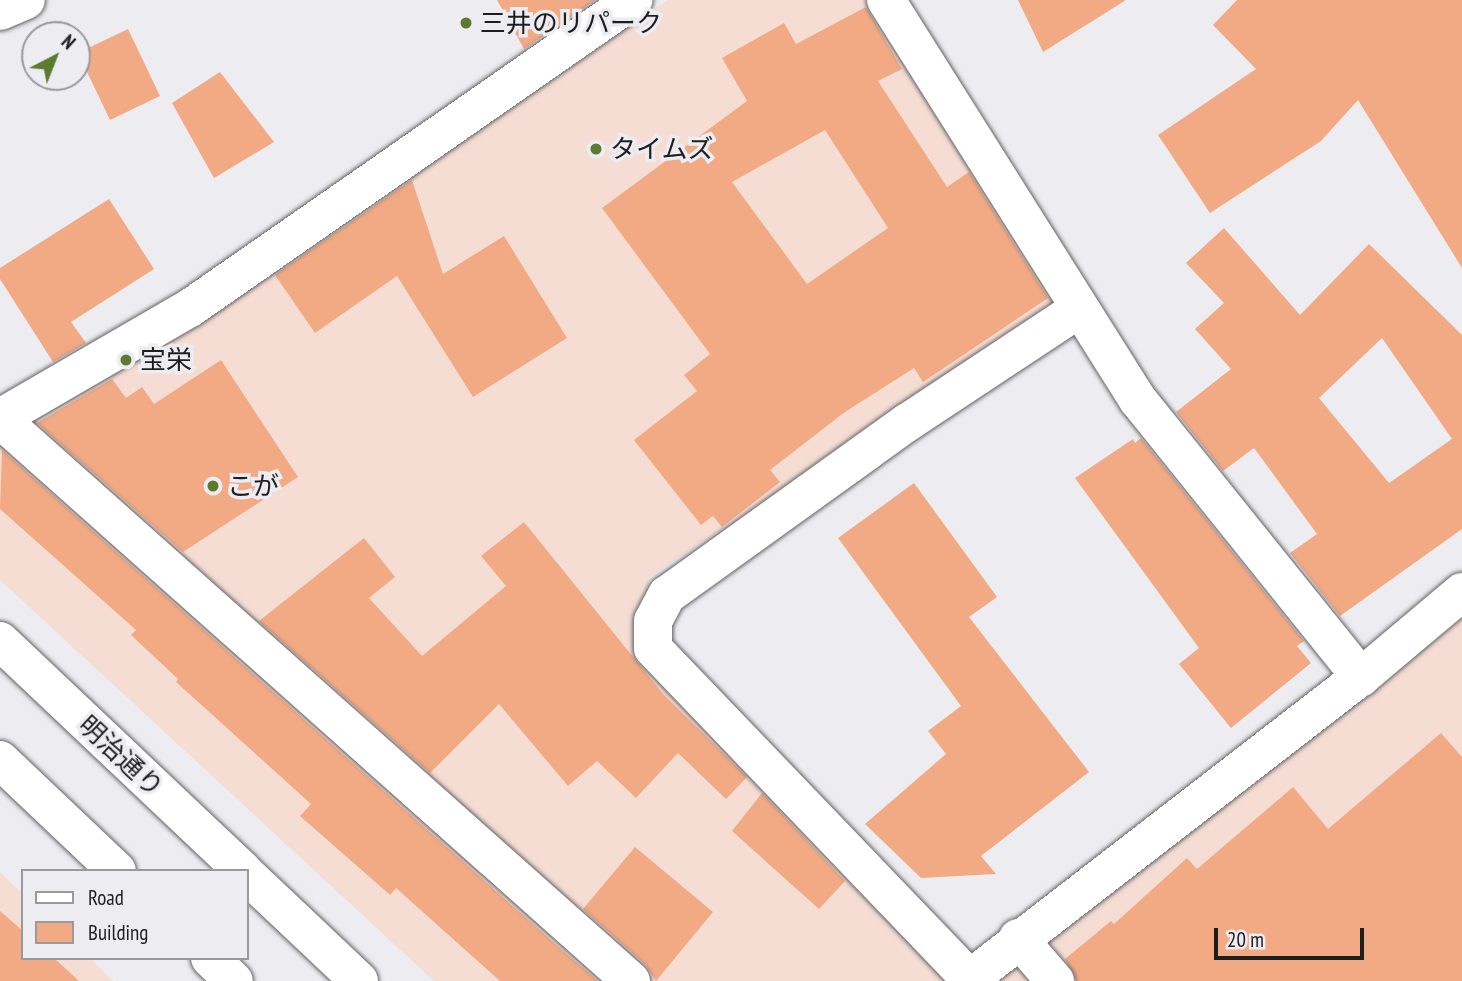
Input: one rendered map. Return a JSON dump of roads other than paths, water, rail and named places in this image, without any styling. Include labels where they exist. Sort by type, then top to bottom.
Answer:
[{"type":"main road","points":[[0,12],[26,0]]},
{"type":"main road","points":[[631,981],[0,419],[190,308],[633,0]]},
{"type":"main road","points":[[886,0],[1138,400],[1361,677]]},
{"type":"main road","points":[[1080,308],[908,422],[667,595],[653,621],[653,648],[968,980],[1018,938],[1361,677],[1462,592]]},
{"type":"main road","name":"明治通り","points":[[0,641],[241,869]]},
{"type":"main road","points":[[0,760],[115,869]]},
{"type":"main road","points":[[248,876],[359,981]]},
{"type":"main road","points":[[1018,938],[1055,981]]},
{"type":"main road","points":[[211,960],[234,981]]},
{"type":"place","name":"三井のリパーク","points":[[466,23]]},
{"type":"place","name":"タイムズ","points":[[596,149]]},
{"type":"place","name":"宝栄","points":[[126,360]]},
{"type":"place","name":"こが","points":[[213,486]]}]
